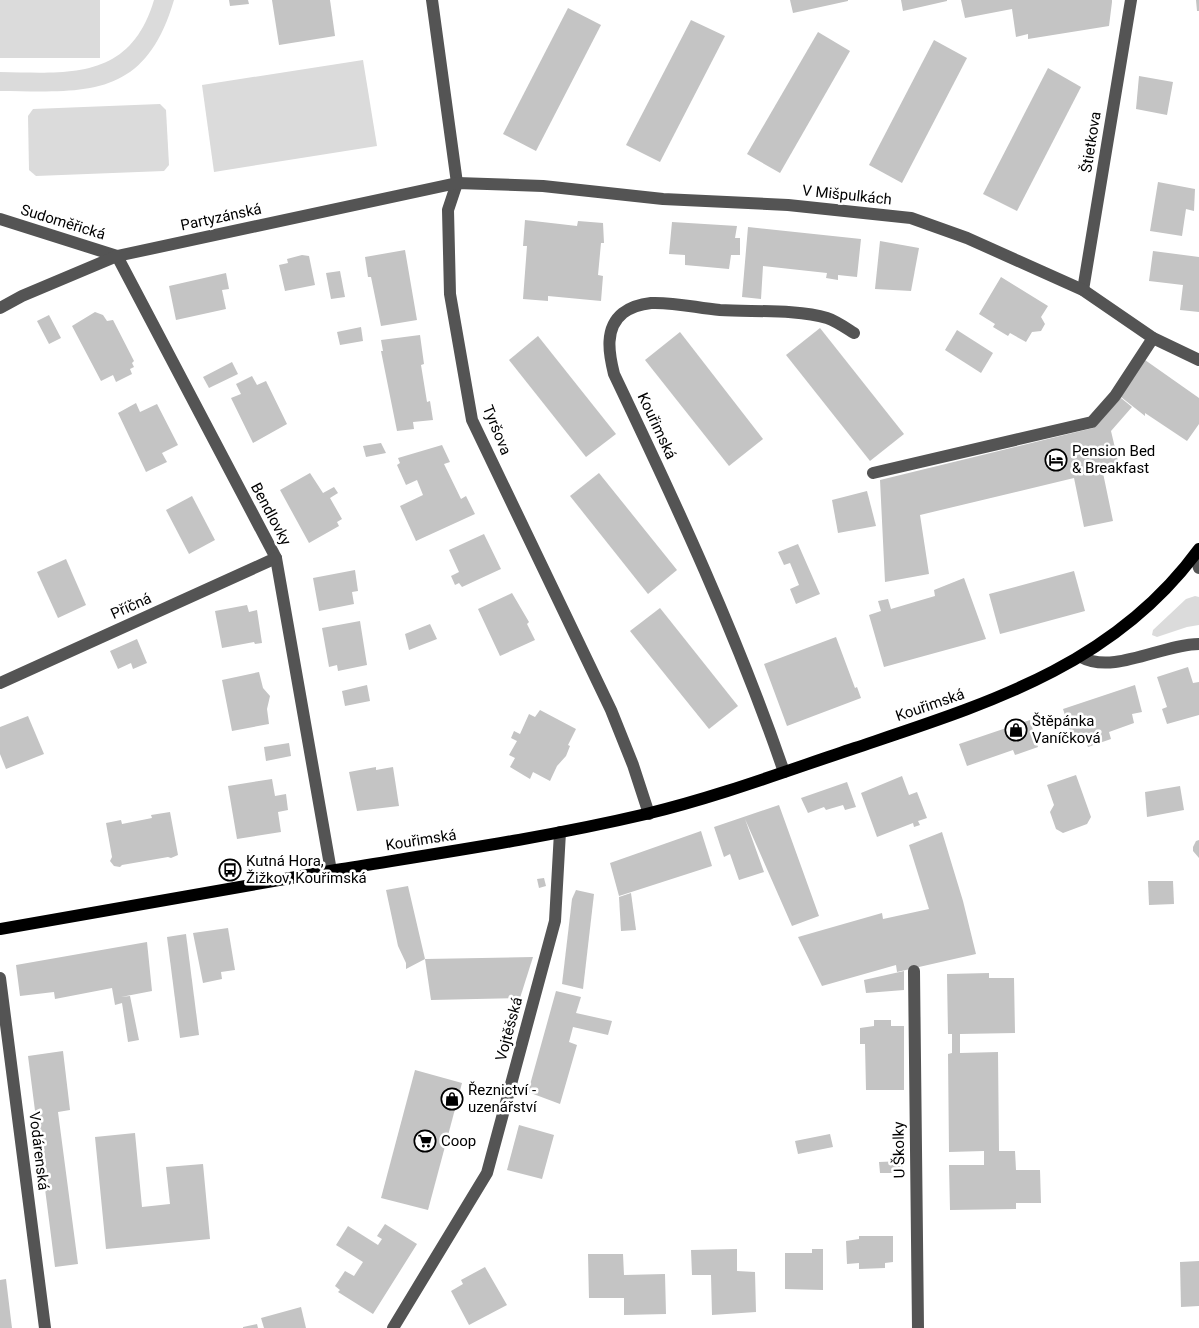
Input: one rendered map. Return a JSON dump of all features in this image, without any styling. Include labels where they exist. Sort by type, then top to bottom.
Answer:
[{"type":"main road","name":"Kouřimská","points":[[0,929],[560,832],[649,814],[784,772],[948,717],[1051,674],[1101,645],[1148,606],[1198,553]]},
{"type":"street","name":"Tyršova","points":[[432,0],[457,183],[448,210],[450,294],[472,420],[611,710],[633,765],[649,814]]},
{"type":"street","name":"Štietkova","points":[[1083,290],[1131,0]]},
{"type":"street","name":"Partyzánská","points":[[0,308],[22,296],[117,256],[457,183]]},
{"type":"street","name":"V Mišpulkách","points":[[457,183],[543,186],[663,199],[788,205],[911,218],[967,238],[1083,290],[1154,338],[1199,360]]},
{"type":"street","name":"Sudoměřická","points":[[0,218],[117,256]]},
{"type":"street","name":"Bendlovky","points":[[117,256],[276,558],[331,871]]},
{"type":"street","name":"Kouřimská","points":[[784,772],[753,686],[682,519],[614,374],[609,354],[610,338],[614,322],[623,313],[640,305],[652,303],[672,303],[719,310],[779,312],[827,318],[854,333]]},
{"type":"street","points":[[873,473],[1092,422],[1115,396],[1154,338]]},
{"type":"street","points":[[1198,553],[1199,568]]},
{"type":"street","name":"Příčná","points":[[0,683],[276,558]]},
{"type":"street","points":[[1081,657],[1094,662],[1110,663],[1173,647],[1199,644]]},
{"type":"street","name":"Vojtěšská","points":[[393,1328],[487,1173],[555,921],[560,832]]},
{"type":"street","name":"U Školky","points":[[914,971],[918,1328]]},
{"type":"street","name":"Vodárenská","points":[[0,978],[45,1328]]},
{"type":"shaded area","points":[[0,0],[100,0],[100,58],[0,58]]},
{"type":"shaded area","points":[[154,0],[174,0],[162,32],[147,56],[129,73],[109,83],[86,89],[0,91],[0,72],[49,73],[72,71],[94,67],[113,59],[129,46],[143,26]]},
{"type":"shaded area","points":[[363,60],[377,146],[214,172],[202,85]]},
{"type":"shaded area","points":[[160,104],[166,110],[169,165],[164,171],[36,176],[29,170],[28,116],[33,109]]},
{"type":"shaded area","points":[[1195,596],[1199,597],[1199,625],[1157,637],[1152,635],[1153,630],[1186,599]]},
{"type":"building","points":[[229,0],[248,0],[249,4],[230,6]]},
{"type":"building","points":[[272,0],[330,0],[335,36],[279,45]]},
{"type":"building","points":[[790,0],[848,0],[848,1],[793,13]]},
{"type":"building","points":[[901,0],[947,0],[947,1],[903,11]]},
{"type":"building","points":[[961,0],[1112,0],[1112,2],[1109,26],[1028,39],[1028,34],[1016,37],[1012,9],[965,18]]},
{"type":"building","points":[[1196,0],[1199,0],[1199,11],[1197,11]]},
{"type":"building","points":[[568,8],[601,25],[536,151],[503,134]]},
{"type":"building","points":[[691,20],[725,36],[660,162],[626,145]]},
{"type":"building","points":[[818,32],[850,51],[780,173],[747,154]]},
{"type":"building","points":[[934,40],[967,58],[902,183],[869,165]]},
{"type":"building","points":[[1048,68],[1081,87],[1017,211],[983,194]]},
{"type":"building","points":[[1139,76],[1173,82],[1167,115],[1136,109]]},
{"type":"building","points":[[1158,182],[1195,189],[1194,211],[1186,209],[1182,236],[1150,231]]},
{"type":"building","points":[[525,220],[577,226],[578,221],[603,223],[604,243],[601,243],[598,275],[603,276],[601,301],[548,296],[548,301],[523,299],[527,246],[523,246]]},
{"type":"building","points":[[672,222],[737,226],[735,238],[740,238],[740,255],[731,255],[729,269],[685,265],[685,255],[669,254]]},
{"type":"building","points":[[748,227],[861,239],[857,277],[838,275],[838,280],[826,278],[827,273],[763,266],[761,299],[742,297]]},
{"type":"building","points":[[880,241],[919,248],[911,291],[875,289]]},
{"type":"building","points":[[405,250],[417,320],[381,326],[371,277],[368,277],[365,257]]},
{"type":"building","points":[[1153,251],[1199,257],[1199,312],[1180,310],[1183,285],[1149,281]]},
{"type":"building","points":[[302,255],[309,256],[315,285],[285,291],[279,265],[288,263],[287,259]]},
{"type":"building","points":[[340,271],[345,297],[331,299],[326,273]]},
{"type":"building","points":[[226,273],[229,289],[222,290],[226,309],[176,320],[169,286]]},
{"type":"building","points":[[1001,277],[1048,306],[1041,317],[1045,324],[1041,331],[1032,332],[1026,342],[1010,333],[1008,336],[993,327],[995,324],[979,314]]},
{"type":"building","points":[[95,312],[103,315],[107,321],[113,320],[134,361],[132,363],[134,367],[130,369],[132,374],[116,382],[113,375],[101,381],[72,326]]},
{"type":"building","points":[[49,315],[61,338],[49,344],[37,321]]},
{"type":"building","points":[[361,327],[363,341],[340,345],[337,332]]},
{"type":"building","points":[[820,328],[904,434],[870,461],[786,355]]},
{"type":"building","points":[[957,330],[993,353],[981,373],[945,350]]},
{"type":"building","points":[[680,332],[763,439],[729,466],[645,360]]},
{"type":"building","points":[[420,335],[424,364],[421,365],[427,402],[430,401],[433,420],[413,422],[414,429],[397,431],[381,351],[383,351],[381,340]]},
{"type":"building","points":[[538,336],[616,434],[586,457],[509,360]]},
{"type":"building","points":[[1145,360],[1199,398],[1199,424],[1187,441],[1145,413],[1145,416],[1121,397]]},
{"type":"building","points":[[232,362],[238,374],[209,388],[203,377]]},
{"type":"building","points":[[252,376],[257,385],[266,381],[287,424],[253,443],[231,398],[241,394],[236,384]]},
{"type":"building","points":[[1121,398],[1132,407],[1111,431],[1120,469],[1103,473],[1113,521],[1084,527],[1074,478],[920,515],[929,574],[885,582],[880,480],[1093,428]]},
{"type":"building","points":[[136,403],[140,412],[157,404],[178,445],[162,453],[167,462],[146,472],[118,413]]},
{"type":"building","points":[[381,443],[386,453],[366,457],[363,446]]},
{"type":"building","points":[[442,445],[450,462],[444,464],[461,499],[466,496],[475,514],[416,541],[400,506],[423,495],[417,480],[406,485],[397,465],[400,463],[398,458]]},
{"type":"building","points":[[310,473],[323,493],[334,487],[338,493],[330,498],[342,519],[337,522],[339,526],[309,543],[280,490]]},
{"type":"building","points":[[599,473],[677,570],[648,594],[570,496]]},
{"type":"building","points":[[867,491],[876,526],[838,533],[832,500]]},
{"type":"building","points":[[192,496],[215,540],[189,554],[166,510]]},
{"type":"building","points":[[484,534],[501,569],[462,587],[459,583],[455,585],[451,576],[459,572],[449,550]]},
{"type":"building","points":[[798,544],[820,594],[796,604],[790,589],[799,585],[790,563],[784,565],[778,552]]},
{"type":"building","points":[[66,559],[86,605],[58,618],[37,572]]},
{"type":"building","points":[[355,570],[358,591],[352,592],[354,604],[319,611],[313,578]]},
{"type":"building","points":[[1074,571],[1085,611],[1000,634],[989,594]]},
{"type":"building","points":[[964,578],[986,639],[884,667],[869,615],[881,611],[878,601],[888,599],[891,609],[935,596],[934,590]]},
{"type":"building","points":[[512,593],[529,622],[527,624],[535,640],[500,656],[478,609]]},
{"type":"building","points":[[247,605],[249,612],[257,610],[262,643],[255,644],[254,642],[222,648],[215,611]]},
{"type":"building","points":[[660,608],[738,706],[709,729],[630,631]]},
{"type":"building","points":[[360,621],[367,665],[338,671],[337,665],[329,667],[322,628]]},
{"type":"building","points":[[430,624],[437,639],[409,650],[405,634]]},
{"type":"building","points":[[836,637],[855,688],[857,687],[861,698],[787,726],[764,664]]},
{"type":"building","points":[[137,639],[147,663],[133,669],[131,663],[118,669],[110,651]]},
{"type":"building","points":[[1188,667],[1193,683],[1199,682],[1199,715],[1167,724],[1162,709],[1167,707],[1157,677]]},
{"type":"building","points":[[259,672],[263,688],[270,696],[267,709],[269,724],[232,731],[222,680]]},
{"type":"building","points":[[367,685],[370,701],[345,706],[342,691]]},
{"type":"building","points":[[1135,685],[1142,712],[1132,714],[1134,723],[1109,732],[1111,739],[1088,747],[1085,739],[1074,743],[1063,709]]},
{"type":"building","points":[[540,710],[576,729],[568,745],[570,746],[566,756],[557,766],[550,781],[533,772],[530,779],[510,767],[515,758],[509,755],[517,741],[511,738],[514,731],[520,734],[529,714],[535,717]]},
{"type":"building","points":[[28,716],[44,754],[6,769],[0,754],[0,727]]},
{"type":"building","points":[[1030,720],[1038,747],[1015,755],[1013,750],[967,766],[959,744]]},
{"type":"building","points":[[289,743],[291,756],[266,761],[264,747]]},
{"type":"building","points":[[376,767],[376,770],[393,767],[399,806],[357,811],[349,772]]},
{"type":"building","points":[[1076,775],[1091,817],[1087,824],[1063,833],[1056,829],[1050,812],[1054,805],[1047,785]]},
{"type":"building","points":[[902,776],[909,795],[917,792],[927,818],[918,821],[920,825],[914,827],[913,823],[877,837],[861,793]]},
{"type":"building","points":[[272,779],[275,796],[286,794],[288,810],[278,812],[281,832],[237,839],[228,786]]},
{"type":"building","points":[[847,782],[856,807],[845,810],[843,805],[826,810],[824,807],[808,813],[801,798]]},
{"type":"building","points":[[1180,786],[1184,810],[1147,817],[1145,792]]},
{"type":"building","points":[[779,805],[819,916],[792,926],[745,819],[764,872],[739,880],[730,854],[724,857],[714,827]]},
{"type":"building","points":[[170,812],[178,855],[171,858],[122,865],[120,867],[114,866],[110,861],[112,857],[106,823],[121,820],[122,824],[152,818],[151,815]]},
{"type":"building","points":[[701,831],[712,866],[619,896],[610,863]]},
{"type":"building","points":[[942,832],[963,901],[976,954],[897,972],[896,965],[822,986],[798,937],[882,913],[883,919],[929,909],[909,845]]},
{"type":"building","points":[[1199,840],[1199,858],[1193,851],[1193,847],[1196,841]]},
{"type":"building","points":[[544,878],[546,886],[539,888],[537,879]]},
{"type":"building","points":[[1148,881],[1173,881],[1174,904],[1149,905]]},
{"type":"building","points":[[408,886],[425,959],[406,969],[406,963],[398,946],[386,890]]},
{"type":"building","points":[[576,890],[594,894],[583,989],[562,984],[572,899]]},
{"type":"building","points":[[631,893],[636,930],[621,931],[619,897]]},
{"type":"building","points":[[228,928],[235,970],[221,972],[222,979],[203,983],[193,933]]},
{"type":"building","points":[[186,934],[199,1035],[180,1038],[167,937]]},
{"type":"building","points":[[147,942],[152,991],[121,997],[130,996],[139,1040],[128,1042],[122,1003],[115,1005],[112,988],[55,999],[54,992],[20,996],[16,965]]},
{"type":"building","points":[[533,957],[520,998],[431,1000],[425,959]]},
{"type":"building","points":[[904,971],[904,990],[866,993],[864,980]]},
{"type":"building","points":[[989,973],[989,978],[1014,978],[1015,1033],[960,1034],[960,1053],[998,1052],[999,1151],[1015,1151],[1016,1170],[1040,1170],[1041,1203],[1016,1203],[1016,1209],[950,1210],[949,1165],[984,1165],[984,1151],[949,1152],[948,1054],[952,1053],[952,1034],[948,1034],[947,974]]},
{"type":"building","points":[[556,991],[581,997],[576,1013],[612,1021],[608,1035],[573,1027],[569,1042],[577,1045],[560,1104],[528,1092]]},
{"type":"building","points":[[874,1020],[891,1020],[891,1026],[904,1026],[904,1090],[866,1090],[865,1044],[860,1044],[860,1028],[874,1026]]},
{"type":"building","points":[[63,1051],[70,1110],[58,1112],[78,1264],[55,1267],[28,1056]]},
{"type":"building","points":[[415,1070],[462,1083],[428,1210],[381,1198]]},
{"type":"building","points":[[519,1125],[554,1135],[542,1179],[507,1170]]},
{"type":"building","points":[[135,1133],[142,1207],[170,1204],[166,1167],[203,1164],[210,1239],[106,1249],[95,1137]]},
{"type":"building","points":[[830,1134],[833,1147],[798,1154],[795,1141]]},
{"type":"building","points":[[903,1161],[903,1173],[880,1173],[879,1162]]},
{"type":"building","points":[[385,1224],[417,1244],[373,1314],[338,1292],[340,1290],[335,1286],[345,1271],[354,1276],[363,1262],[336,1245],[348,1226],[378,1245],[382,1239],[377,1236]]},
{"type":"building","points":[[859,1236],[893,1236],[893,1262],[885,1263],[885,1268],[859,1269],[859,1263],[847,1264],[846,1241],[859,1239]]},
{"type":"building","points":[[737,1249],[737,1271],[755,1272],[756,1312],[712,1315],[711,1275],[692,1275],[691,1250]]},
{"type":"building","points":[[812,1249],[823,1249],[823,1290],[785,1289],[785,1253],[812,1253]]},
{"type":"building","points":[[588,1254],[623,1254],[624,1275],[665,1274],[666,1314],[624,1315],[624,1298],[589,1298]]},
{"type":"building","points":[[1199,1261],[1199,1306],[1181,1307],[1180,1262]]},
{"type":"building","points":[[485,1267],[507,1305],[469,1325],[451,1291],[463,1284],[461,1280]]},
{"type":"building","points":[[6,1279],[12,1328],[0,1328],[0,1280]]},
{"type":"building","points":[[301,1307],[306,1328],[264,1328],[261,1318]]},
{"type":"building","points":[[257,1324],[258,1328],[243,1328],[243,1327]]},
{"type":"place","name":"Pension Bed & Breakfast","points":[[1056,460]]},
{"type":"place","name":"Štěpánka Vaníčková","points":[[1016,730]]},
{"type":"place","name":"Kutná Hora, Žižkov, Kouřimská","points":[[230,870]]},
{"type":"place","name":"Řeznictví - uzenářství","points":[[452,1099]]},
{"type":"place","name":"Coop","points":[[425,1141]]}]
